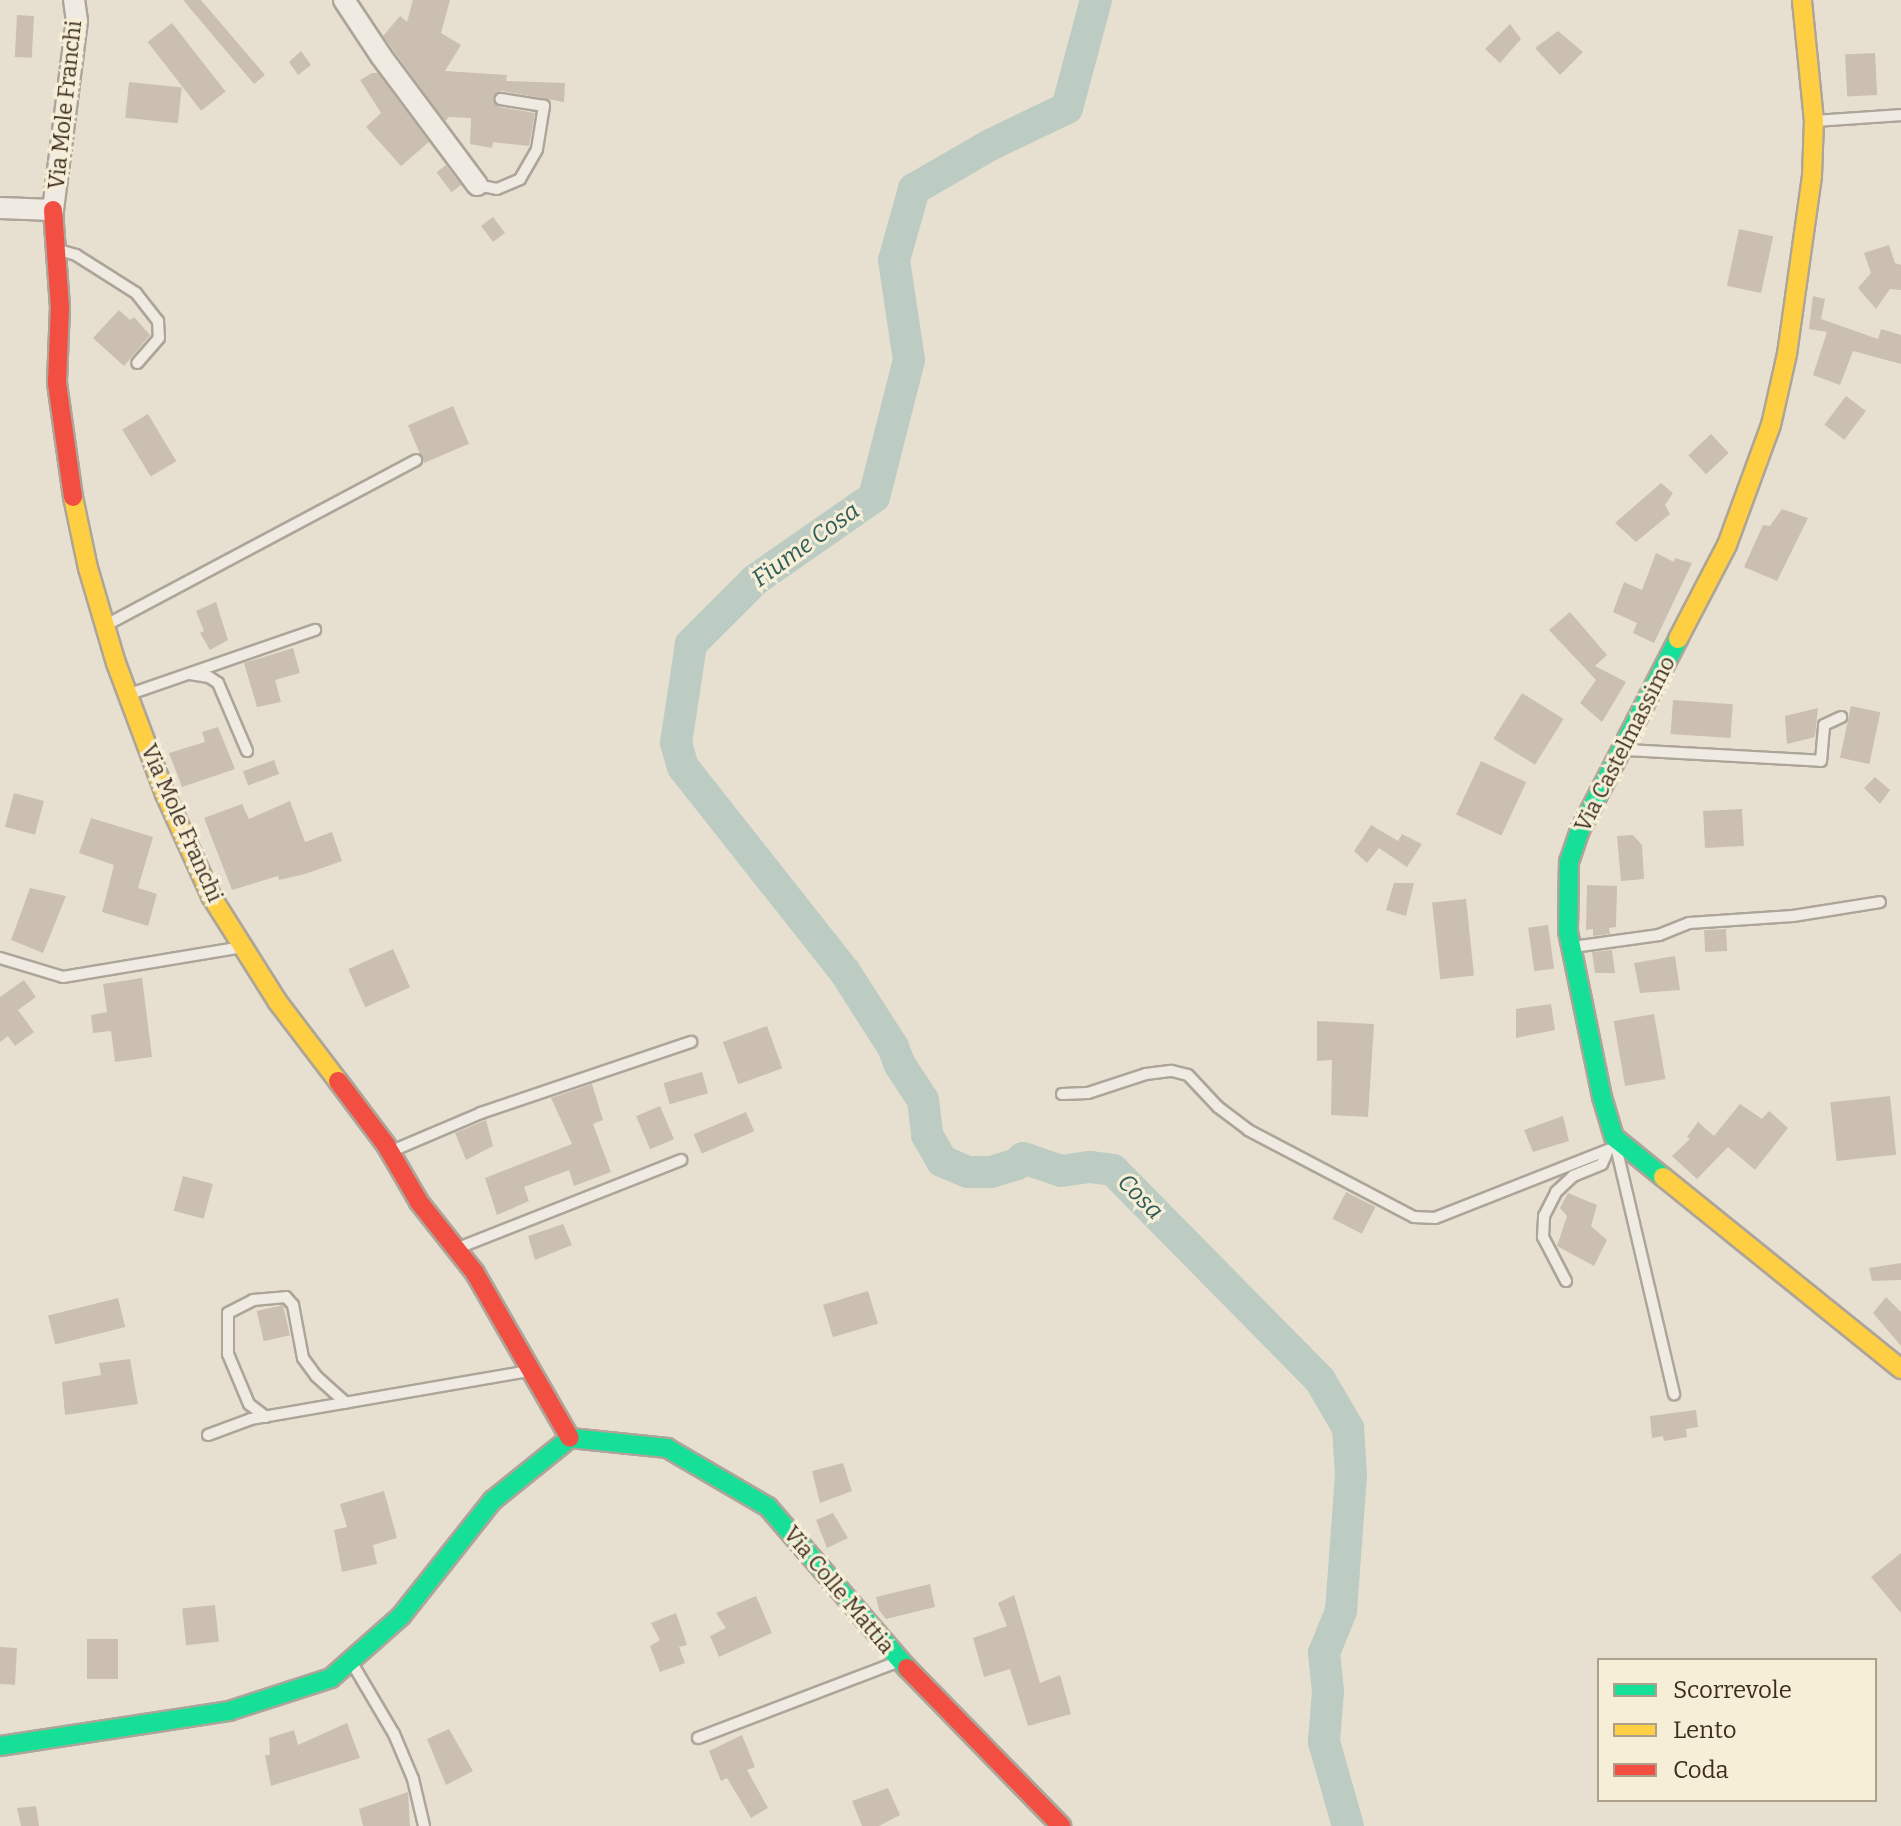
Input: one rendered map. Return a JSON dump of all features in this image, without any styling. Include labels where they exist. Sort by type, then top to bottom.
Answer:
[{"type":"street","name":"Via Mole Franchi","points":[[74,0],[77,21],[50,210],[57,249],[60,307],[57,383],[62,434],[88,568],[128,695],[165,794],[211,896],[277,1001],[390,1152],[419,1202],[475,1273],[570,1438]]},
{"type":"street","points":[[344,0],[381,56],[477,185]]},
{"type":"street","name":"Via Castelmassimo","points":[[1611,1144],[1572,947],[1566,892],[1569,862],[1580,830],[1727,545],[1771,425],[1787,354],[1812,175],[1814,121],[1802,0]]},
{"type":"street","points":[[0,208],[50,210]]},
{"type":"street","points":[[1611,1144],[1901,1369]]},
{"type":"street","points":[[0,1746],[229,1711],[331,1678],[401,1616],[493,1500],[570,1438]]},
{"type":"street","name":"Via Colle Mattia","points":[[570,1438],[667,1448],[768,1507],[900,1661],[1061,1826]]},
{"type":"lane","points":[[477,185],[497,189],[520,179],[537,149],[544,106],[501,99]]},
{"type":"lane","points":[[1814,121],[1901,115]]},
{"type":"lane","points":[[57,249],[76,255],[118,280],[136,293],[153,313],[161,329],[159,338],[137,363]]},
{"type":"lane","points":[[106,625],[416,460]]},
{"type":"lane","points":[[128,695],[315,630]]},
{"type":"lane","points":[[188,674],[209,677],[218,683],[247,751]]},
{"type":"lane","points":[[1621,750],[1821,761],[1824,725],[1841,717]]},
{"type":"lane","points":[[1572,947],[1659,935],[1689,923],[1793,916],[1880,902]]},
{"type":"lane","points":[[0,958],[63,977],[243,947]]},
{"type":"lane","points":[[390,1152],[481,1113],[691,1042]]},
{"type":"lane","points":[[1062,1094],[1088,1093],[1146,1074],[1172,1071],[1188,1075],[1218,1107],[1248,1130],[1414,1217],[1435,1218],[1611,1144]]},
{"type":"lane","points":[[1566,1281],[1543,1237],[1544,1216],[1556,1192],[1573,1176],[1602,1164],[1611,1144]]},
{"type":"lane","points":[[1611,1144],[1674,1394]]},
{"type":"lane","points":[[456,1249],[681,1160]]},
{"type":"lane","points":[[266,1417],[249,1404],[228,1354],[228,1313],[253,1300],[286,1297],[293,1305],[303,1358],[316,1376],[346,1403]]},
{"type":"lane","points":[[208,1435],[266,1417],[531,1370]]},
{"type":"lane","points":[[350,1661],[394,1734],[413,1779],[424,1826]]},
{"type":"lane","points":[[698,1738],[900,1661]]},
{"type":"building","points":[[183,0],[201,0],[265,75],[254,84]]},
{"type":"building","points":[[413,0],[450,0],[441,33],[461,45],[445,71],[507,75],[506,81],[565,83],[564,102],[502,91],[494,95],[494,103],[499,107],[535,113],[529,146],[493,142],[492,148],[470,144],[471,118],[449,117],[445,121],[383,36],[400,16],[407,22]]},
{"type":"building","points":[[17,15],[34,16],[32,58],[15,57]]},
{"type":"building","points":[[172,23],[226,92],[201,111],[148,42]]},
{"type":"building","points":[[1510,24],[1521,39],[1500,63],[1485,49]]},
{"type":"building","points":[[1558,31],[1583,52],[1560,75],[1535,48]]},
{"type":"building","points":[[301,51],[311,65],[298,75],[289,62]]},
{"type":"building","points":[[1875,53],[1877,95],[1847,97],[1845,55]]},
{"type":"building","points":[[378,73],[429,142],[401,166],[366,127],[381,113],[360,80]]},
{"type":"building","points":[[129,82],[182,88],[178,123],[125,118]]},
{"type":"building","points":[[446,165],[461,185],[451,192],[436,172]]},
{"type":"building","points":[[493,217],[505,233],[493,242],[481,226]]},
{"type":"building","points":[[1739,229],[1773,236],[1761,293],[1727,286]]},
{"type":"building","points":[[1889,245],[1895,263],[1901,265],[1901,290],[1890,289],[1876,309],[1858,288],[1871,273],[1864,253]]},
{"type":"building","points":[[1813,296],[1825,299],[1821,319],[1878,339],[1881,329],[1901,335],[1901,364],[1853,351],[1840,385],[1813,375],[1827,332],[1809,329]]},
{"type":"building","points":[[119,310],[130,320],[134,317],[150,335],[124,366],[93,338]]},
{"type":"building","points":[[1846,396],[1866,411],[1844,440],[1824,425]]},
{"type":"building","points":[[453,406],[469,444],[424,463],[408,425]]},
{"type":"building","points":[[148,414],[176,461],[151,477],[122,429]]},
{"type":"building","points":[[1711,434],[1729,453],[1706,474],[1688,455]]},
{"type":"building","points":[[1661,483],[1673,493],[1665,505],[1670,514],[1636,542],[1615,523]]},
{"type":"building","points":[[1782,509],[1808,518],[1777,581],[1744,567],[1763,525],[1770,526]]},
{"type":"building","points":[[1656,553],[1674,562],[1675,558],[1692,563],[1654,643],[1633,633],[1637,623],[1613,612],[1624,582],[1642,590]]},
{"type":"building","points":[[216,602],[228,640],[210,650],[200,633],[204,631],[196,611]]},
{"type":"building","points":[[1570,612],[1607,655],[1595,666],[1626,682],[1602,722],[1580,703],[1596,680],[1549,630]]},
{"type":"building","points":[[293,648],[300,673],[275,680],[281,702],[257,707],[244,663]]},
{"type":"building","points":[[1522,693],[1564,719],[1535,765],[1493,739]]},
{"type":"building","points":[[1673,700],[1733,704],[1730,738],[1671,734]]},
{"type":"building","points":[[1851,706],[1880,712],[1869,764],[1840,758]]},
{"type":"building","points":[[1818,708],[1815,737],[1787,744],[1785,716]]},
{"type":"building","points":[[218,727],[235,769],[182,787],[169,753],[205,742],[202,732]]},
{"type":"building","points":[[274,760],[279,774],[248,785],[243,771]]},
{"type":"building","points":[[1481,761],[1526,782],[1501,836],[1456,814]]},
{"type":"building","points":[[1875,777],[1890,790],[1880,804],[1864,788]]},
{"type":"building","points":[[14,793],[44,801],[35,835],[5,827]]},
{"type":"building","points":[[290,801],[305,842],[332,832],[342,861],[305,874],[279,880],[278,876],[232,890],[204,818],[242,804],[249,819]]},
{"type":"building","points":[[1742,809],[1744,846],[1705,848],[1703,811]]},
{"type":"building","points":[[91,818],[153,837],[138,888],[157,894],[148,926],[102,912],[114,865],[79,853]]},
{"type":"building","points":[[1371,825],[1398,841],[1402,834],[1422,844],[1407,867],[1379,848],[1367,863],[1354,851]]},
{"type":"building","points":[[1633,835],[1642,845],[1644,879],[1621,881],[1617,836]]},
{"type":"building","points":[[1394,883],[1414,883],[1406,916],[1386,910]]},
{"type":"building","points":[[1587,885],[1617,886],[1616,927],[1609,928],[1610,934],[1593,936],[1593,929],[1586,930]]},
{"type":"building","points":[[30,888],[66,896],[43,953],[11,940]]},
{"type":"building","points":[[1466,899],[1474,976],[1440,979],[1432,903]]},
{"type":"building","points":[[1548,925],[1554,969],[1534,971],[1528,928]]},
{"type":"building","points":[[1726,929],[1727,951],[1705,952],[1704,930]]},
{"type":"building","points":[[393,949],[410,987],[365,1007],[348,969]]},
{"type":"building","points":[[1612,950],[1615,973],[1595,973],[1592,952]]},
{"type":"building","points":[[1675,956],[1680,990],[1640,993],[1634,963]]},
{"type":"building","points":[[142,978],[152,1057],[115,1062],[111,1031],[93,1033],[91,1015],[107,1012],[103,984]]},
{"type":"building","points":[[24,980],[36,997],[18,1010],[34,1032],[15,1046],[8,1036],[0,1042],[0,997]]},
{"type":"building","points":[[1551,1004],[1555,1030],[1516,1038],[1516,1009]]},
{"type":"building","points":[[1654,1014],[1665,1079],[1625,1086],[1614,1021]]},
{"type":"building","points":[[1317,1021],[1374,1024],[1368,1117],[1331,1115],[1332,1060],[1317,1061]]},
{"type":"building","points":[[767,1026],[782,1068],[738,1084],[723,1042]]},
{"type":"building","points":[[702,1072],[708,1093],[670,1104],[664,1083]]},
{"type":"building","points":[[592,1084],[603,1120],[593,1124],[611,1172],[574,1186],[569,1170],[524,1187],[529,1201],[497,1215],[485,1178],[572,1144],[551,1098]]},
{"type":"building","points":[[1890,1096],[1896,1155],[1836,1161],[1830,1102]]},
{"type":"building","points":[[1740,1104],[1762,1119],[1769,1111],[1788,1128],[1755,1170],[1728,1147],[1697,1179],[1672,1156],[1690,1139],[1687,1137],[1698,1122],[1714,1136]]},
{"type":"building","points":[[660,1106],[674,1139],[650,1149],[636,1116]]},
{"type":"building","points":[[746,1112],[754,1131],[702,1154],[694,1134]]},
{"type":"building","points":[[1563,1116],[1569,1141],[1533,1152],[1524,1130]]},
{"type":"building","points":[[486,1120],[493,1146],[466,1160],[455,1133]]},
{"type":"building","points":[[183,1176],[213,1184],[204,1219],[174,1211]]},
{"type":"building","points":[[1346,1192],[1375,1207],[1362,1234],[1332,1219]]},
{"type":"building","points":[[1568,1193],[1597,1205],[1591,1226],[1607,1240],[1594,1266],[1557,1246],[1567,1216],[1560,1208]]},
{"type":"building","points":[[563,1224],[572,1245],[535,1260],[528,1236]]},
{"type":"building","points":[[1901,1263],[1901,1280],[1872,1281],[1869,1268]]},
{"type":"building","points":[[868,1291],[878,1324],[833,1337],[823,1305]]},
{"type":"building","points":[[1886,1297],[1901,1312],[1901,1346],[1873,1313]]},
{"type":"building","points":[[118,1298],[125,1327],[55,1345],[48,1315]]},
{"type":"building","points":[[283,1305],[290,1335],[264,1341],[257,1311]]},
{"type":"building","points":[[130,1359],[138,1404],[65,1415],[62,1382],[101,1375],[99,1363]]},
{"type":"building","points":[[1696,1410],[1698,1427],[1686,1429],[1687,1437],[1664,1441],[1663,1436],[1652,1438],[1650,1416]]},
{"type":"building","points":[[843,1463],[852,1491],[820,1503],[812,1471]]},
{"type":"building","points":[[384,1491],[397,1538],[373,1545],[377,1564],[342,1572],[334,1530],[347,1527],[340,1504]]},
{"type":"building","points":[[833,1513],[848,1538],[827,1548],[816,1520]]},
{"type":"building","points":[[1901,1553],[1901,1613],[1871,1577]]},
{"type":"building","points":[[930,1584],[935,1607],[886,1619],[879,1610],[876,1597]]},
{"type":"building","points":[[1014,1595],[1040,1683],[1060,1675],[1071,1714],[1028,1726],[1010,1669],[984,1677],[973,1638],[1007,1626],[998,1603]]},
{"type":"building","points":[[756,1596],[772,1633],[719,1657],[710,1636],[726,1628],[716,1613]]},
{"type":"building","points":[[215,1605],[219,1642],[186,1645],[182,1608]]},
{"type":"building","points":[[676,1613],[687,1645],[679,1647],[685,1663],[660,1672],[650,1646],[660,1640],[651,1623]]},
{"type":"building","points":[[87,1639],[118,1639],[118,1679],[87,1679]]},
{"type":"building","points":[[0,1647],[17,1648],[15,1685],[0,1684]]},
{"type":"building","points":[[347,1723],[360,1758],[271,1786],[265,1755],[270,1755],[269,1738],[294,1730],[298,1745]]},
{"type":"building","points":[[449,1729],[473,1771],[446,1785],[427,1739]]},
{"type":"building","points":[[742,1735],[755,1767],[747,1770],[768,1808],[751,1818],[727,1778],[721,1781],[709,1751]]},
{"type":"building","points":[[888,1788],[900,1815],[879,1826],[862,1826],[852,1801]]},
{"type":"building","points":[[408,1792],[410,1826],[363,1826],[359,1809]]},
{"type":"building","points":[[36,1806],[39,1826],[21,1826],[17,1808]]},
{"type":"waterway","name":"Cosa","points":[[1096,0],[1067,108],[990,145],[914,189],[894,260],[909,360],[874,497],[755,580],[691,644],[676,743],[683,767],[845,972],[893,1047],[900,1065],[923,1100],[927,1135],[942,1161],[968,1172],[991,1172],[1017,1164],[1023,1158],[1061,1171],[1090,1167],[1113,1170],[1320,1380],[1348,1428],[1351,1475],[1341,1611],[1324,1653],[1328,1691],[1324,1742],[1348,1826]]},
{"type":"traffic: fast","points":[[1663,1177],[1614,1137],[1602,1097],[1568,931],[1569,862],[1580,830],[1678,639]]},
{"type":"traffic: fast","points":[[570,1438],[667,1448],[768,1507],[907,1668]]},
{"type":"traffic: fast","points":[[0,1746],[229,1711],[331,1678],[401,1616],[493,1500],[570,1438]]},
{"type":"traffic: slow","points":[[1678,639],[1727,545],[1771,425],[1787,354],[1812,175],[1814,121],[1802,0]]},
{"type":"traffic: slow","points":[[73,497],[88,568],[116,663],[165,794],[211,896],[277,1001],[338,1081]]},
{"type":"traffic: slow","points":[[1663,1177],[1901,1369]]},
{"type":"traffic: jam","points":[[53,210],[60,307],[57,383],[73,497]]},
{"type":"traffic: jam","points":[[338,1081],[386,1145],[419,1202],[475,1273],[570,1438]]},
{"type":"traffic: jam","points":[[907,1668],[1061,1826]]},
{"type":"water label","name":"Fiume Cosa","points":[[806,545]]}]
